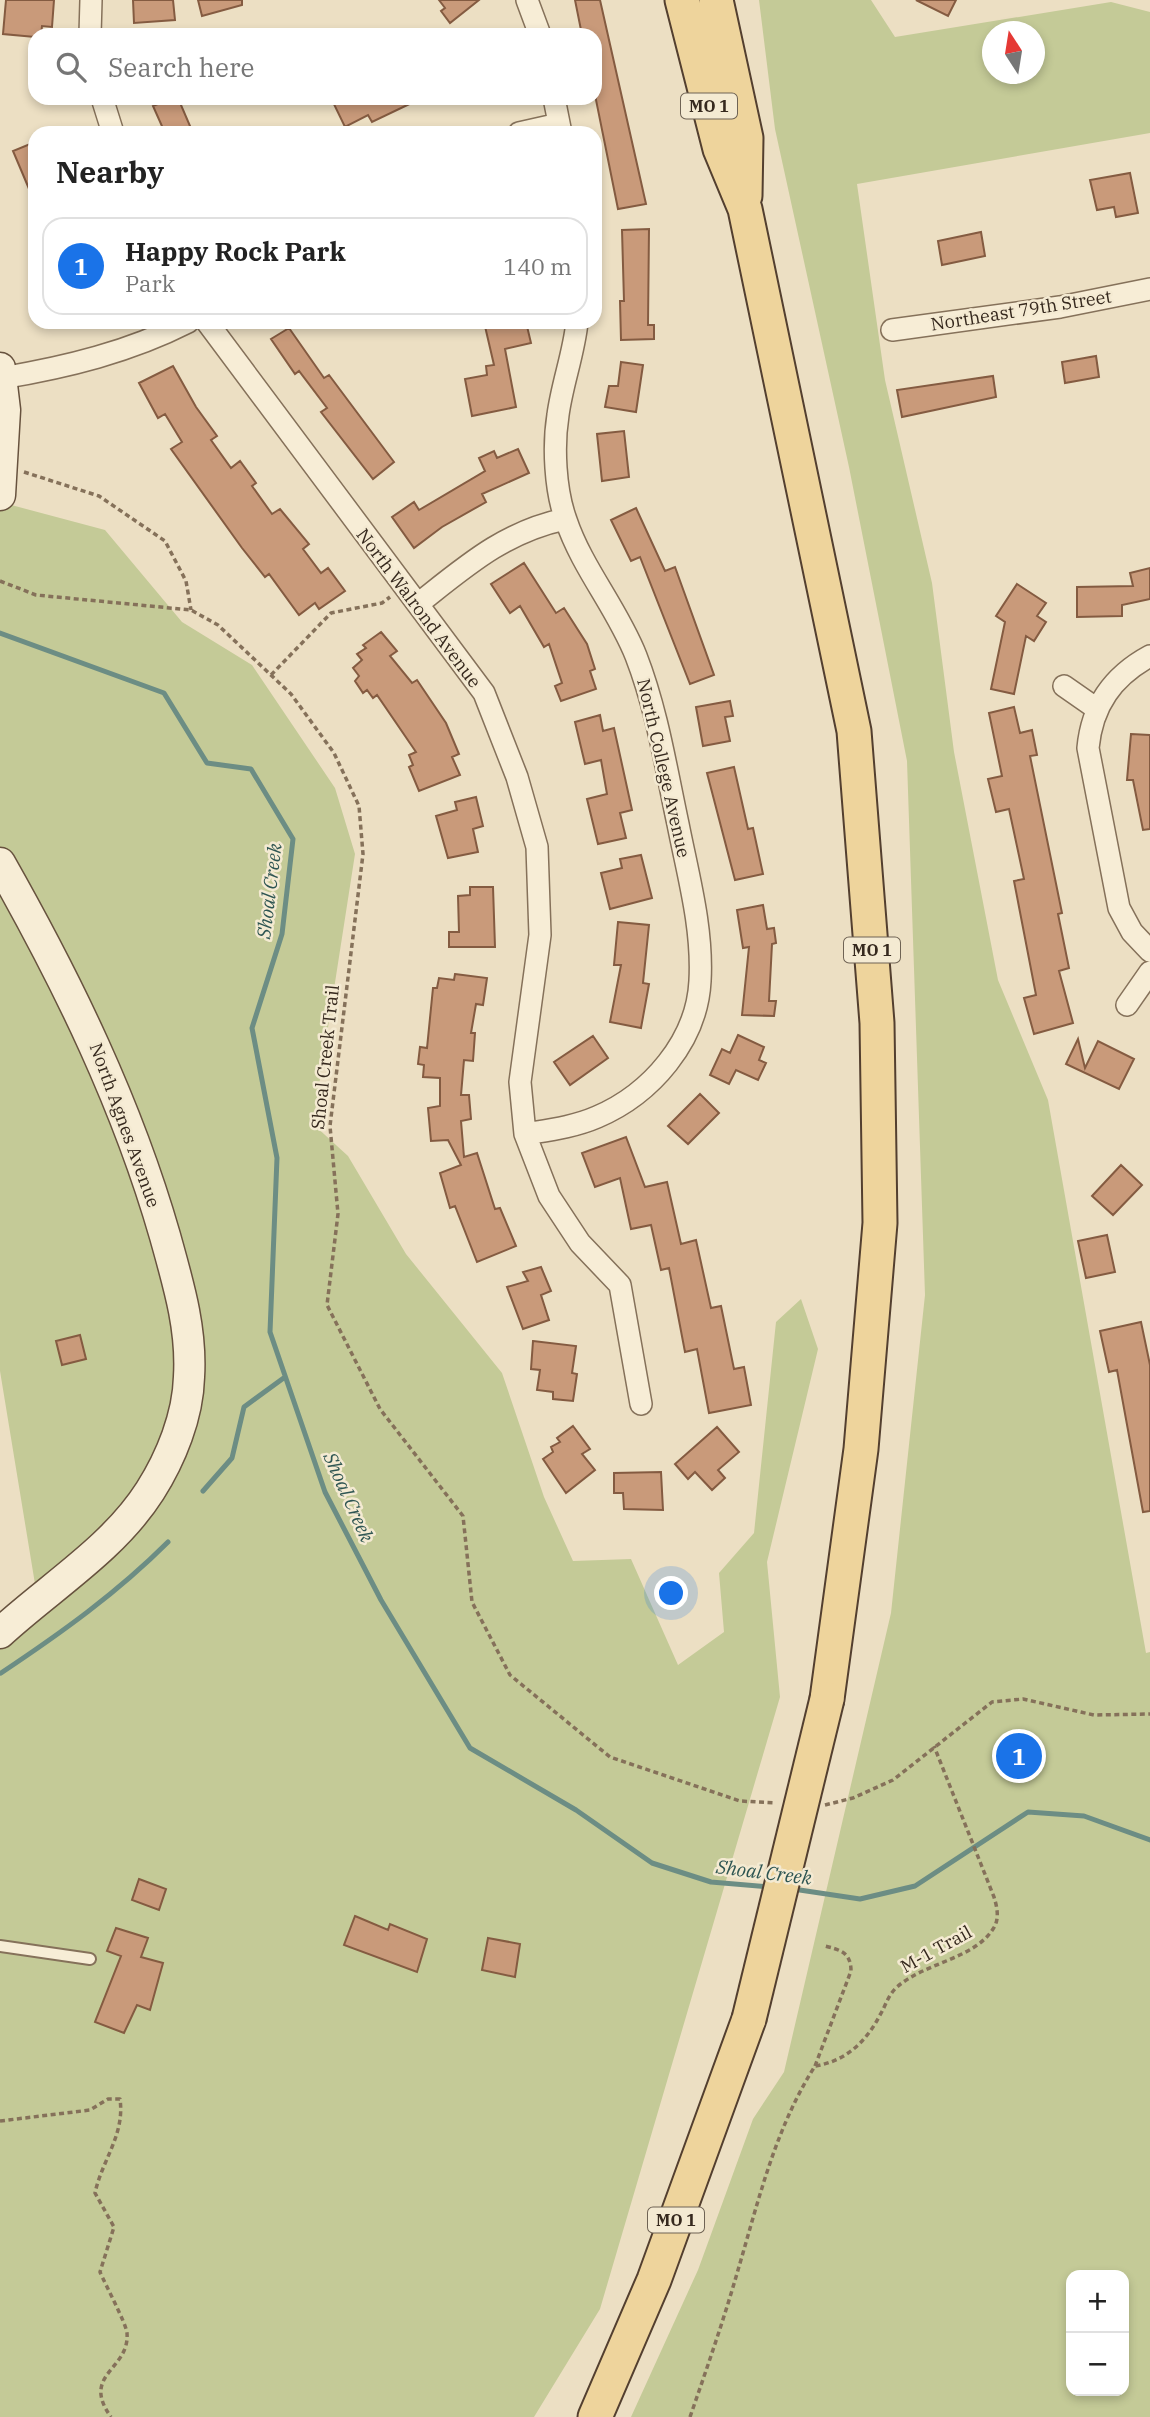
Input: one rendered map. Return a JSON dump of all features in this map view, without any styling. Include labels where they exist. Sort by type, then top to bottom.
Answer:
[{"type":"main road","name":"MO 1","points":[[595,2417],[654,2280],[749,2019],[827,1699],[861,1450],[880,1223],[877,1023],[854,732],[745,209],[720,149],[682,0]]},
{"type":"main road","name":"MO 1","points":[[716,0],[746,138],[745,209]]},
{"type":"street","points":[[90,28],[91,0]]},
{"type":"street","points":[[527,0],[537,28]]},
{"type":"street","points":[[104,105],[111,126]]},
{"type":"street","points":[[555,105],[560,126]]},
{"type":"street","name":"Northeast 79th Street","points":[[891,330],[1060,307],[1150,289]]},
{"type":"street","points":[[0,495],[5,410],[1,373],[84,362],[122,350],[172,329]]},
{"type":"street","name":"North Walrond Avenue","points":[[212,329],[484,693],[517,776],[537,847],[540,935],[520,1082],[525,1134],[549,1196],[580,1243],[620,1285],[641,1404]]},
{"type":"street","name":"North College Avenue","points":[[525,1134],[560,1129],[598,1117],[643,1090],[667,1066],[682,1041],[694,1010],[700,982],[695,908],[650,695],[620,618],[565,519],[558,470],[557,416],[576,329]]},
{"type":"street","points":[[418,604],[505,538],[538,525],[565,519]]},
{"type":"street","points":[[1150,656],[1127,670],[1109,688],[1097,709],[1088,748],[1119,908],[1132,932],[1150,951]]},
{"type":"street","points":[[1064,686],[1097,709]]},
{"type":"street","name":"North Agnes Avenue","points":[[0,863],[87,1025],[139,1156],[188,1325],[189,1379],[186,1406],[164,1467],[136,1511],[102,1547],[0,1633]]},
{"type":"street","points":[[1127,1005],[1150,972]]},
{"type":"lane","points":[[0,1946],[90,1959]]},
{"type":"path","points":[[24,472],[99,496],[165,541],[186,581],[191,610]]},
{"type":"path","name":"Shoal Creek Trail","points":[[0,581],[36,595],[191,610],[218,625],[291,694],[334,753],[359,806],[363,854],[330,1126],[338,1214],[327,1305],[380,1409],[463,1516],[471,1602],[510,1675],[610,1757],[740,1801],[778,1803]]},
{"type":"path","points":[[271,675],[331,613],[382,603],[404,586]]},
{"type":"path","points":[[815,1804],[828,1805],[853,1798],[893,1780],[992,1702],[1023,1699],[1094,1715],[1150,1714]]},
{"type":"path","name":"M-1 Trail","points":[[815,2066],[841,2059],[861,2044],[898,1986],[935,1963],[974,1947],[985,1938],[997,1919],[997,1908],[990,1888],[934,1746]]},
{"type":"path","points":[[690,2417],[726,2312],[773,2151],[797,2095],[815,2066],[851,1971],[851,1961],[846,1953],[825,1946]]},
{"type":"path","points":[[0,2121],[90,2110],[108,2099],[120,2099],[121,2126],[99,2175],[95,2193],[114,2227],[100,2272],[127,2332],[122,2352],[100,2383],[101,2403],[111,2417]]},
{"type":"green space","points":[[759,0],[871,0],[895,37],[982,23],[982,84],[1045,84],[1045,21],[994,21],[1111,2],[1150,12],[1150,133],[857,184],[885,380],[932,583],[954,752],[998,980],[1048,1100],[1146,1653],[1150,1652],[1150,2417],[631,2417],[698,2270],[753,2119],[784,2072],[891,1613],[925,1295],[907,761],[849,467],[775,129]]},
{"type":"green space","points":[[0,502],[105,530],[182,622],[252,665],[335,788],[355,854],[313,1124],[348,1156],[406,1254],[502,1373],[544,1497],[573,1561],[631,1559],[678,1665],[724,1632],[719,1573],[754,1533],[776,1322],[801,1299],[818,1349],[767,1562],[780,1697],[600,2309],[534,2417],[0,2417],[0,1616],[35,1584],[0,1371]]},
{"type":"building","points":[[6,0],[54,0],[52,27],[28,28],[28,36],[3,34]]},
{"type":"building","points":[[133,0],[173,0],[175,20],[134,23]]},
{"type":"building","points":[[198,0],[242,0],[242,5],[202,16]]},
{"type":"building","points":[[439,0],[479,0],[450,23],[441,11],[445,8]]},
{"type":"building","points":[[575,0],[600,0],[646,204],[618,209],[597,105],[602,105],[602,28],[581,28]]},
{"type":"building","points":[[916,0],[956,0],[948,16]]},
{"type":"building","points":[[181,105],[190,126],[162,126],[153,106]]},
{"type":"building","points":[[334,105],[407,105],[372,122],[368,115],[345,126]]},
{"type":"building","points":[[28,145],[28,186],[13,151]]},
{"type":"building","points":[[1130,173],[1138,213],[1116,217],[1114,207],[1097,210],[1090,180]]},
{"type":"building","points":[[649,229],[648,325],[654,325],[654,339],[621,340],[620,301],[624,301],[622,230]]},
{"type":"building","points":[[981,232],[985,256],[942,265],[938,241]]},
{"type":"building","points":[[290,329],[324,378],[329,375],[394,462],[373,479],[321,412],[327,408],[299,371],[295,374],[271,339]]},
{"type":"building","points":[[486,329],[528,329],[531,343],[505,349],[516,407],[472,416],[465,379],[487,375],[486,366],[494,365]]},
{"type":"building","points":[[1096,356],[1099,377],[1065,383],[1062,362]]},
{"type":"building","points":[[621,362],[643,365],[636,412],[605,407],[609,386],[618,386]]},
{"type":"building","points":[[173,366],[196,407],[217,436],[211,440],[231,468],[240,461],[256,483],[252,486],[272,514],[280,509],[309,544],[303,549],[321,573],[328,568],[345,591],[319,609],[315,603],[299,615],[269,574],[265,577],[242,548],[171,449],[182,442],[165,414],[158,418],[139,383]]},
{"type":"building","points":[[993,376],[996,397],[902,417],[897,390]]},
{"type":"building","points":[[624,431],[629,477],[602,481],[597,434]]},
{"type":"building","points":[[518,449],[529,473],[482,494],[486,502],[442,527],[414,548],[392,517],[414,502],[419,510],[485,471],[479,458],[494,451],[497,458]]},
{"type":"building","points":[[636,508],[665,571],[675,567],[714,675],[690,684],[640,557],[631,561],[611,520]]},
{"type":"building","points":[[524,563],[556,613],[564,608],[587,644],[595,669],[590,671],[596,689],[561,701],[555,686],[562,683],[549,644],[544,647],[520,606],[510,613],[491,584]]},
{"type":"building","points":[[1150,568],[1150,599],[1122,605],[1122,616],[1077,617],[1077,587],[1133,586],[1130,573]]},
{"type":"building","points":[[1017,584],[1046,603],[1037,616],[1046,622],[1034,641],[1026,636],[1014,694],[991,689],[1005,622],[996,616]]},
{"type":"building","points":[[381,632],[397,651],[390,656],[412,683],[417,680],[446,723],[459,754],[452,757],[460,775],[419,791],[409,767],[413,765],[409,755],[416,752],[377,695],[373,698],[367,690],[363,693],[355,681],[359,676],[353,668],[362,660],[357,654],[366,648],[363,645]]},
{"type":"building","points":[[730,701],[733,716],[725,717],[730,741],[703,746],[696,707]]},
{"type":"building","points":[[1014,707],[1020,733],[1032,730],[1037,755],[1030,756],[1062,913],[1058,914],[1069,968],[1059,971],[1073,1023],[1034,1034],[1024,998],[1036,995],[1014,881],[1024,879],[1009,809],[996,812],[988,779],[1002,776],[989,713]]},
{"type":"building","points":[[600,715],[603,731],[614,728],[632,810],[620,813],[626,838],[598,844],[587,799],[607,794],[601,760],[585,764],[575,722]]},
{"type":"building","points":[[1131,734],[1150,735],[1150,829],[1143,830],[1133,780],[1127,780]]},
{"type":"building","points":[[734,767],[748,829],[753,828],[763,874],[735,880],[707,773]]},
{"type":"building","points":[[476,797],[483,826],[473,829],[478,852],[448,858],[436,816],[457,810],[455,802]]},
{"type":"building","points":[[641,855],[652,898],[610,909],[601,873],[622,868],[620,859]]},
{"type":"building","points":[[470,887],[493,887],[495,947],[449,947],[449,932],[459,932],[458,896],[470,895]]},
{"type":"building","points":[[763,905],[767,929],[774,928],[776,943],[772,944],[769,1001],[776,1001],[774,1016],[742,1015],[749,947],[743,948],[737,910]]},
{"type":"building","points":[[618,922],[649,925],[643,983],[649,984],[641,1028],[610,1022],[621,965],[614,965]]},
{"type":"building","points":[[455,974],[487,978],[483,1005],[476,1004],[471,1033],[475,1033],[473,1061],[464,1060],[461,1095],[469,1095],[471,1119],[461,1121],[464,1157],[477,1153],[495,1209],[500,1208],[516,1246],[477,1262],[455,1206],[450,1208],[440,1173],[461,1165],[448,1140],[431,1141],[428,1108],[440,1106],[440,1078],[423,1077],[424,1065],[418,1064],[420,1047],[427,1048],[433,988],[437,988],[439,978],[454,980]]},
{"type":"building","points":[[738,1035],[764,1047],[759,1060],[766,1063],[758,1080],[736,1070],[729,1084],[710,1075],[722,1049],[730,1053]]},
{"type":"building","points":[[593,1036],[608,1058],[570,1085],[554,1062]]},
{"type":"building","points":[[1078,1039],[1085,1068],[1098,1041],[1134,1059],[1119,1089],[1066,1064]]},
{"type":"building","points":[[700,1094],[719,1113],[688,1144],[668,1126]]},
{"type":"building","points":[[626,1137],[645,1187],[667,1182],[681,1244],[696,1240],[711,1308],[721,1306],[734,1369],[744,1367],[751,1405],[709,1413],[697,1349],[685,1352],[669,1268],[661,1270],[651,1225],[631,1229],[620,1178],[595,1187],[582,1153]]},
{"type":"building","points":[[1121,1165],[1142,1185],[1113,1215],[1092,1196]]},
{"type":"building","points":[[1107,1235],[1115,1272],[1086,1278],[1078,1241]]},
{"type":"building","points":[[541,1267],[551,1291],[541,1295],[549,1320],[523,1329],[507,1287],[528,1281],[523,1272]]},
{"type":"building","points":[[1141,1322],[1150,1365],[1150,1511],[1143,1512],[1117,1370],[1109,1372],[1100,1331]]},
{"type":"building","points":[[80,1335],[86,1359],[62,1365],[56,1341]]},
{"type":"building","points":[[533,1341],[576,1346],[572,1373],[577,1374],[573,1401],[553,1399],[553,1392],[537,1390],[540,1370],[531,1369]]},
{"type":"building","points":[[573,1426],[590,1449],[582,1454],[595,1470],[566,1493],[543,1459],[553,1452],[551,1447],[560,1442],[557,1438]]},
{"type":"building","points":[[717,1427],[739,1452],[718,1470],[725,1478],[712,1490],[695,1472],[688,1479],[675,1464]]},
{"type":"building","points":[[661,1472],[663,1510],[624,1509],[623,1493],[614,1493],[614,1473]]},
{"type":"building","points":[[139,1879],[166,1889],[159,1910],[132,1900]]},
{"type":"building","points":[[355,1916],[388,1930],[390,1924],[427,1939],[417,1972],[344,1945]]},
{"type":"building","points":[[116,1928],[148,1938],[141,1957],[163,1963],[150,2010],[137,2005],[124,2033],[95,2022],[121,1956],[107,1951]]},
{"type":"building","points":[[488,1938],[520,1944],[515,1977],[482,1970]]},
{"type":"waterway","name":"Shoal Creek","points":[[0,633],[164,693],[207,763],[251,769],[293,839],[282,934],[252,1028],[277,1158],[270,1332],[325,1492],[381,1600],[470,1748],[576,1810],[652,1863],[711,1882],[769,1887]]},
{"type":"waterway","points":[[203,1491],[232,1458],[244,1407],[285,1377]]},
{"type":"waterway","points":[[1,1673],[88,1612],[168,1542]]},
{"type":"waterway","name":"Shoal Creek","points":[[793,1889],[860,1899],[915,1886],[1028,1812],[1084,1816],[1150,1840]]},
{"type":"place","name":"Happy Rock Park","points":[[1019,1756]]}]
